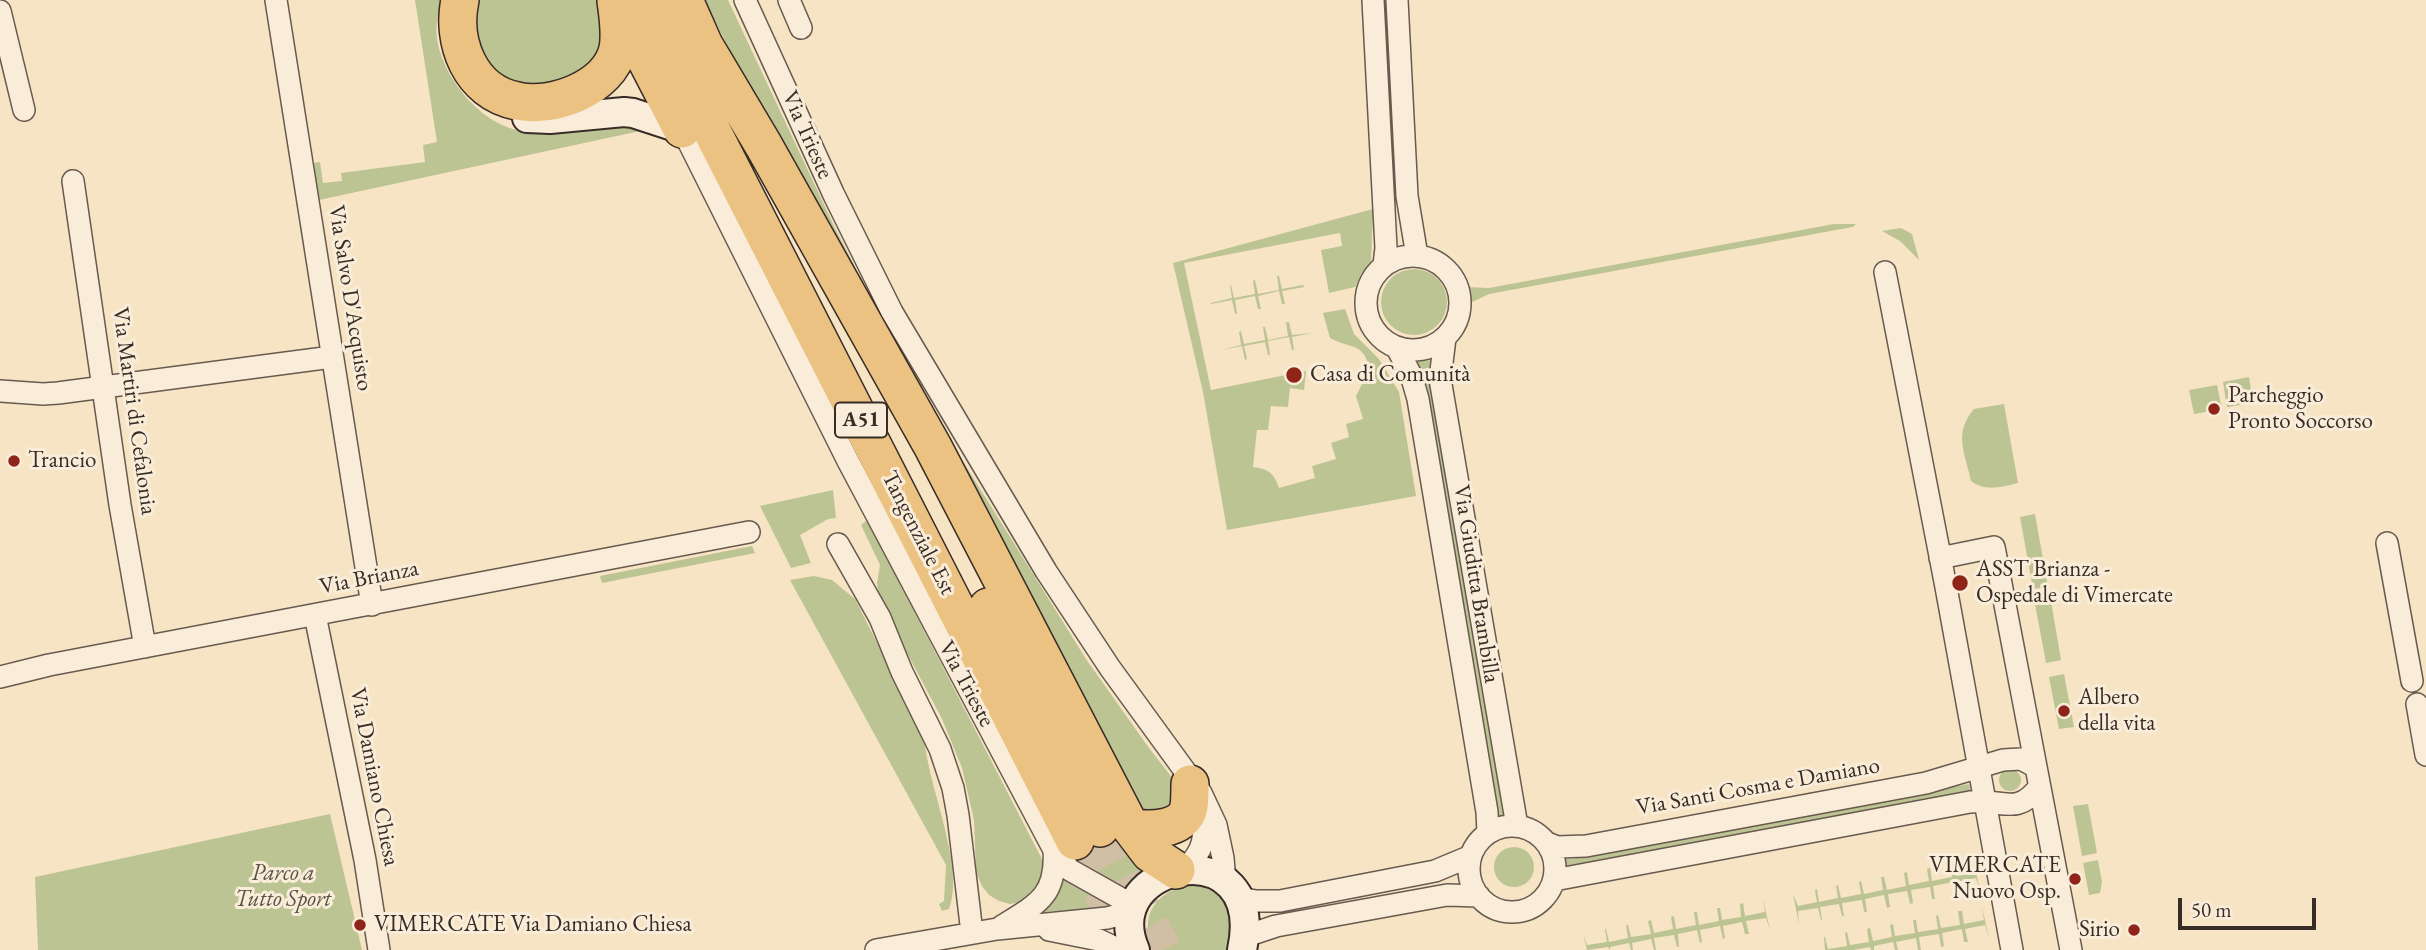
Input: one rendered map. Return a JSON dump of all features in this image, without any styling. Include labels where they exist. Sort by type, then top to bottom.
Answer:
[{"type":"highway","points":[[460,0],[457,33],[464,57],[475,74],[503,97],[526,102],[570,96],[602,78],[618,51],[619,22],[616,0]]},
{"type":"highway","points":[[616,0],[681,130]]},
{"type":"highway","name":"Tangenziale Est","points":[[645,0],[1090,837]]},
{"type":"highway","name":"Tangenziale Est","points":[[682,0],[1090,837]]},
{"type":"highway","points":[[1090,837],[1163,828],[1177,823],[1189,807],[1186,775]]},
{"type":"highway","points":[[1090,837],[1150,853],[1180,869]]},
{"type":"main road","points":[[449,0],[445,37],[455,68],[471,90],[496,108],[522,117],[540,119],[608,112],[634,113],[681,130]]},
{"type":"main road","points":[[1180,869],[1206,872],[1232,890]]},
{"type":"main road","name":"Via Trieste","points":[[1133,909],[1148,885],[1161,876],[1180,869]]},
{"type":"main road","name":"Via Trieste","points":[[1232,890],[1244,910],[1243,946]]},
{"type":"main road","points":[[1133,909],[1130,929],[1135,950]]},
{"type":"street","name":"Via Salvo D'Acquisto","points":[[276,0],[372,605]]},
{"type":"street","name":"Via Trieste","points":[[745,0],[834,195],[892,312],[1046,571],[1110,668],[1201,793],[1216,825],[1232,890]]},
{"type":"street","points":[[789,0],[801,28]]},
{"type":"street","name":"Via Giuditta Brambilla","points":[[1373,0],[1386,248],[1384,265],[1367,290],[1366,309],[1374,331],[1397,348],[1411,375],[1418,399],[1487,812],[1488,833]]},
{"type":"street","points":[[1384,265],[1400,258],[1418,256],[1407,196],[1397,0]]},
{"type":"street","points":[[0,11],[24,110]]},
{"type":"street","name":"Via Trieste","points":[[681,130],[855,473],[1090,837],[1070,870],[1133,909]]},
{"type":"street","name":"Via Martiri di Cefalonia","points":[[73,181],[121,511],[145,647]]},
{"type":"street","name":"Via Giuditta Brambilla","points":[[1418,256],[1441,265],[1450,273],[1458,287],[1461,302],[1459,317],[1445,338],[1440,379],[1517,826]]},
{"type":"street","points":[[1885,272],[2012,950]]},
{"type":"street","points":[[1397,348],[1423,350],[1445,338]]},
{"type":"street","points":[[0,391],[43,394],[104,388],[332,357]]},
{"type":"street","name":"Via Brianza","points":[[0,677],[49,665],[749,532]]},
{"type":"street","points":[[2387,543],[2412,681]]},
{"type":"street","points":[[838,544],[880,618],[902,672],[940,749],[958,815],[972,933]]},
{"type":"street","points":[[1940,558],[1994,547],[2071,950]]},
{"type":"street","name":"Via Damiano Chiesa","points":[[315,615],[365,860],[379,950]]},
{"type":"street","points":[[2417,704],[2426,755]]},
{"type":"street","name":"Via Santi Cosma e Damiano","points":[[1517,826],[1557,847],[1586,846],[1926,783],[1978,766],[2013,759],[2021,759],[2038,777]]},
{"type":"street","name":"Via Trieste","points":[[1180,869],[1197,858],[1204,832],[1201,814],[1186,775]]},
{"type":"street","points":[[1554,880],[1985,800],[2013,805],[2025,802],[2038,777]]},
{"type":"street","points":[[1517,826],[1502,827],[1488,833],[1471,856],[1469,870],[1472,884],[1479,896],[1489,905],[1501,911],[1515,912],[1540,903],[1554,880],[1553,854],[1547,843]]},
{"type":"street","points":[[997,929],[1029,909],[1046,893],[1055,871],[1090,837]]},
{"type":"street","points":[[1232,890],[1256,901],[1280,901],[1435,871],[1471,856]]},
{"type":"street","points":[[1243,946],[1276,926],[1447,895],[1479,896]]},
{"type":"street","points":[[876,950],[997,929],[1107,918],[1133,909]]},
{"type":"street","points":[[1033,927],[1100,940],[1120,950]]},
{"type":"green space","points":[[415,0],[441,0],[437,33],[440,53],[456,84],[467,98],[493,120],[524,131],[605,122],[654,128],[319,200],[314,163],[320,162],[323,183],[342,181],[341,173],[425,162],[423,145],[437,142]]},
{"type":"green space","points":[[471,0],[600,0],[605,17],[600,63],[556,92],[491,80],[469,10]]},
{"type":"green space","points":[[704,0],[728,0],[835,228],[936,418],[1086,659],[1174,780],[1182,799],[1149,824],[820,223]]},
{"type":"green space","points":[[1373,209],[1371,263],[1361,274],[1355,287],[1329,293],[1321,250],[1342,246],[1340,233],[1184,263],[1211,390],[1306,371],[1304,390],[1290,388],[1288,407],[1271,406],[1268,430],[1257,430],[1253,467],[1270,473],[1279,488],[1315,478],[1312,466],[1336,459],[1331,443],[1349,437],[1346,424],[1363,419],[1356,396],[1367,371],[1366,359],[1358,349],[1330,338],[1323,313],[1345,309],[1354,334],[1379,359],[1399,392],[1416,496],[1227,530],[1203,392],[1173,263]]},
{"type":"green space","points":[[1834,224],[1856,224],[1853,227],[1489,294],[1470,303],[1467,287],[1489,288]]},
{"type":"green space","points":[[1901,228],[1912,234],[1919,260],[1900,241],[1882,231]]},
{"type":"green space","points":[[1408,269],[1420,269],[1432,274],[1442,284],[1447,302],[1445,315],[1432,330],[1420,335],[1408,335],[1396,330],[1386,320],[1381,308],[1381,296],[1386,284],[1396,274]]},
{"type":"green space","points":[[1277,276],[1282,289],[1304,287],[1282,291],[1285,304],[1282,304],[1279,291],[1258,296],[1261,309],[1258,309],[1255,296],[1235,300],[1235,314],[1232,300],[1211,304],[1232,298],[1230,285],[1234,298],[1255,294],[1255,280],[1258,294],[1279,290]]},
{"type":"green space","points":[[1286,322],[1289,322],[1292,335],[1313,333],[1292,337],[1294,350],[1289,337],[1268,341],[1270,355],[1265,342],[1244,346],[1245,360],[1242,346],[1221,350],[1241,345],[1241,331],[1244,344],[1265,340],[1263,327],[1268,340],[1288,336]]},
{"type":"green space","points":[[1430,360],[1429,373],[1434,406],[1508,816],[1495,818],[1497,802],[1422,379],[1415,362]]},
{"type":"green space","points":[[2249,377],[2253,403],[2227,407],[2223,382]]},
{"type":"green space","points":[[2217,385],[2222,409],[2194,414],[2189,390]]},
{"type":"green space","points":[[2004,404],[2018,483],[1994,488],[1982,487],[1971,481],[1962,444],[1964,427],[1974,409]]},
{"type":"green space","points":[[833,490],[836,518],[828,519],[800,535],[811,563],[791,568],[760,506]]},
{"type":"green space","points":[[2035,514],[2048,587],[2033,589],[2020,517]]},
{"type":"green space","points":[[867,520],[1044,863],[1040,888],[1021,902],[1010,904],[989,895],[976,872],[974,820],[962,768],[942,719],[879,600],[877,583],[880,565],[861,525]]},
{"type":"green space","points":[[752,546],[755,553],[602,583],[600,576]]},
{"type":"green space","points":[[814,576],[832,580],[855,599],[924,736],[953,871],[949,909],[942,911],[939,904],[944,901],[946,865],[790,580]]},
{"type":"green space","points":[[2051,601],[2061,660],[2046,663],[2035,604]]},
{"type":"green space","points":[[2064,674],[2074,727],[2059,729],[2049,677]]},
{"type":"green space","points":[[2010,769],[2018,772],[2021,780],[2018,788],[2010,791],[2002,788],[1999,780],[2002,772]]},
{"type":"green space","points":[[1969,784],[1971,792],[1567,868],[1564,858],[1571,859]]},
{"type":"green space","points":[[2088,804],[2097,853],[2082,856],[2073,806]]},
{"type":"green space","name":"Parco a Tutto Sport","points":[[330,814],[362,950],[38,950],[35,877]]},
{"type":"green space","points":[[1115,828],[1150,869],[1129,893],[1080,866],[1065,854]]},
{"type":"green space","points":[[1514,847],[1528,853],[1534,867],[1528,881],[1514,887],[1500,881],[1494,867],[1500,853]]},
{"type":"green space","points":[[1973,860],[1980,890],[1976,878],[1956,882],[1959,894],[1955,895],[1953,882],[1933,886],[1935,899],[1932,899],[1930,887],[1911,890],[1913,903],[1910,904],[1907,891],[1888,894],[1890,907],[1887,908],[1884,895],[1865,899],[1867,912],[1864,912],[1862,900],[1842,903],[1844,916],[1839,904],[1820,907],[1822,920],[1818,908],[1798,911],[1799,924],[1793,894],[1798,906],[1817,902],[1817,889],[1819,902],[1838,898],[1838,885],[1841,898],[1861,894],[1861,881],[1864,894],[1883,890],[1881,877],[1884,877],[1887,890],[1906,886],[1904,873],[1907,872],[1909,885],[1929,881],[1927,869],[1930,868],[1932,881],[1952,877],[1950,864],[1953,864],[1956,876],[1975,873]]},
{"type":"green space","points":[[2098,860],[2102,882],[2100,893],[2089,895],[2083,863]]},
{"type":"green space","points":[[1062,878],[1116,907],[1043,912],[1041,910]]},
{"type":"green space","points":[[1193,884],[1224,900],[1231,923],[1226,950],[1156,950],[1148,926],[1153,906],[1170,892]]},
{"type":"green space","points":[[1763,899],[1770,930],[1766,918],[1746,921],[1749,934],[1745,934],[1742,922],[1723,926],[1723,939],[1720,926],[1700,930],[1700,943],[1697,930],[1678,934],[1679,947],[1674,935],[1654,938],[1656,950],[1651,939],[1632,943],[1633,950],[1629,943],[1610,947],[1610,950],[1608,947],[1587,950],[1583,933],[1587,945],[1607,942],[1606,929],[1609,942],[1628,938],[1626,925],[1631,937],[1651,934],[1648,921],[1651,920],[1654,933],[1673,929],[1671,917],[1674,916],[1676,929],[1696,925],[1694,912],[1697,912],[1699,925],[1719,921],[1717,908],[1720,908],[1722,920],[1741,917],[1740,904],[1743,903],[1745,916],[1765,912]]},
{"type":"green space","points":[[1982,907],[1989,938],[1985,925],[1965,929],[1968,942],[1964,942],[1962,929],[1942,933],[1944,946],[1941,947],[1939,934],[1919,937],[1921,950],[1918,950],[1916,938],[1896,942],[1898,950],[1895,950],[1893,942],[1874,946],[1874,950],[1870,947],[1825,950],[1824,937],[1828,949],[1847,946],[1847,932],[1850,945],[1869,942],[1867,929],[1870,928],[1873,941],[1892,937],[1890,925],[1893,924],[1895,936],[1915,933],[1913,920],[1916,920],[1918,932],[1938,929],[1938,915],[1941,928],[1960,925],[1958,911],[1962,911],[1964,924],[1984,920]]},
{"type":"tunnel","points":[[1100,828],[1163,950]]},
{"type":"tunnel","points":[[1075,841],[1133,950]]},
{"type":"place","name":"Casa di Comunità","points":[[1294,375]]},
{"type":"place","name":"Parcheggio Pronto Soccorso","points":[[2214,409]]},
{"type":"place","name":"Trancio","points":[[14,461]]},
{"type":"place","name":"ASST Brianza - Ospedale di Vimercate","points":[[1960,583]]},
{"type":"place","name":"Albero della vita","points":[[2064,711]]},
{"type":"place","name":"VIMERCATE Nuovo Osp.","points":[[2075,879]]},
{"type":"place","name":"VIMERCATE Via Damiano Chiesa","points":[[360,925]]},
{"type":"place","name":"Sirio","points":[[2134,930]]}]
